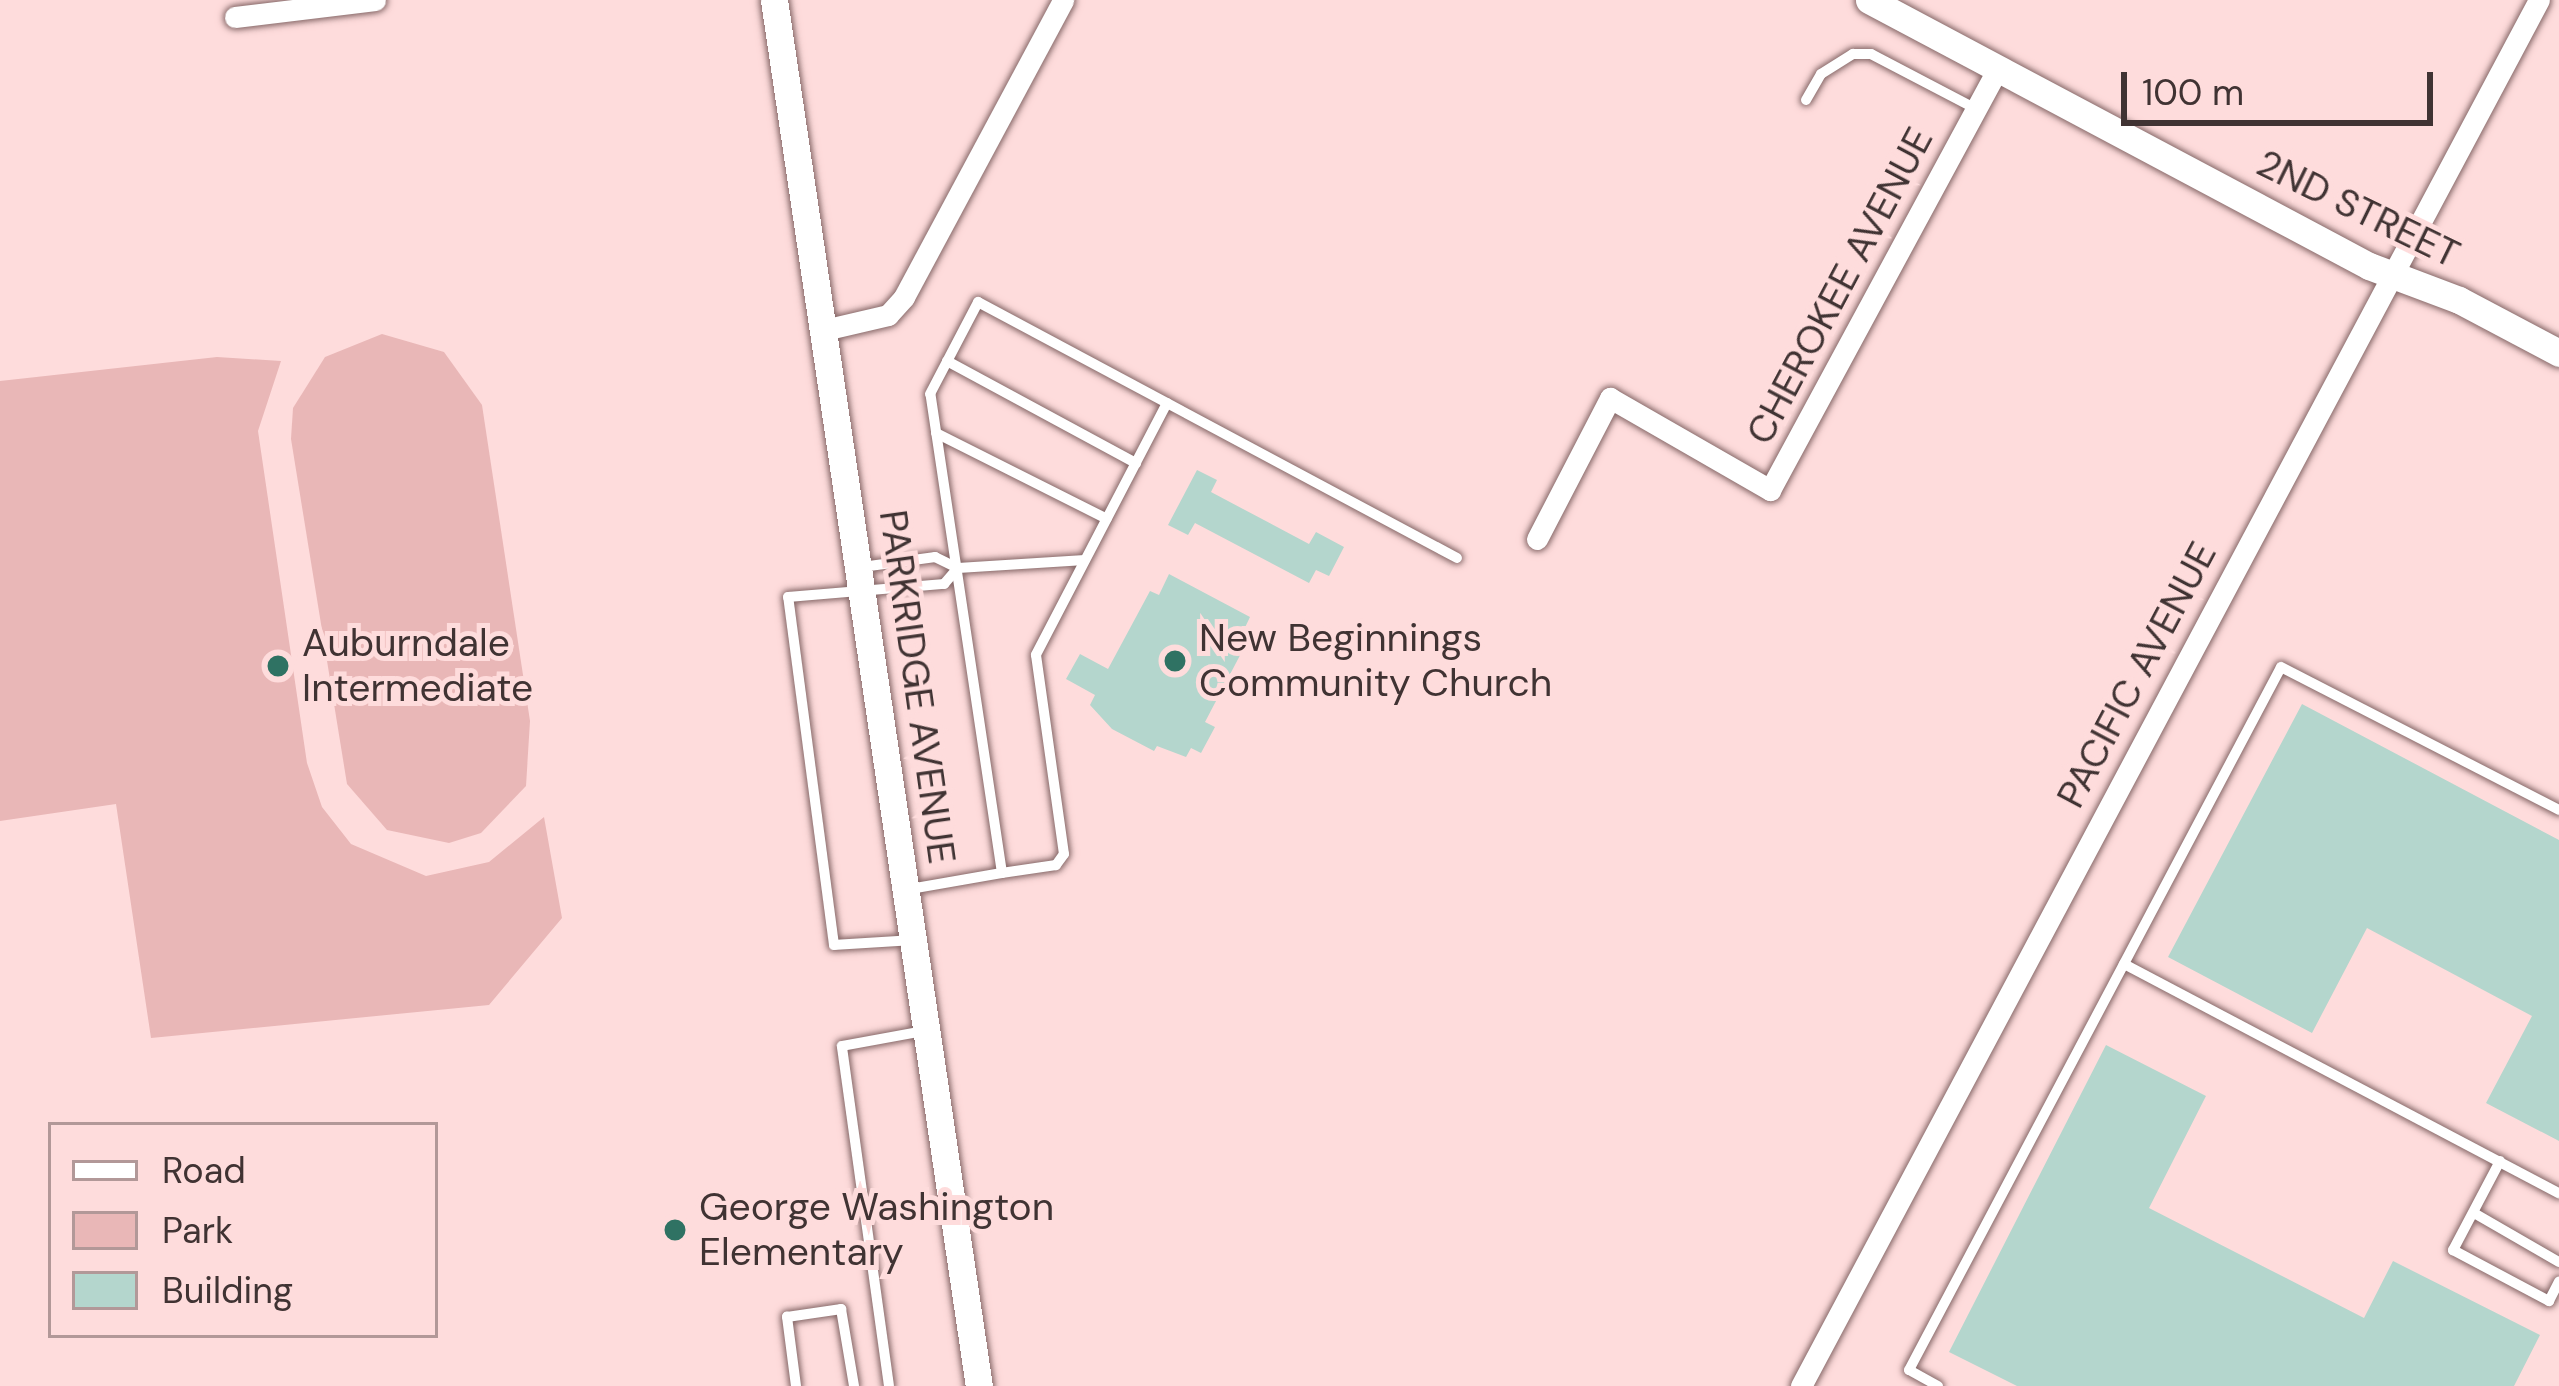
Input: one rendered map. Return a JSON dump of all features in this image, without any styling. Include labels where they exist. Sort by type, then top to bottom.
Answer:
[{"type":"street","points":[[236,17],[375,0]]},
{"type":"street","name":"PARKRIDGE AVENUE","points":[[774,0],[864,580],[979,1386]]},
{"type":"street","points":[[824,330],[888,315],[904,297],[1063,0]]},
{"type":"street","name":"2ND STREET","points":[[1869,0],[2391,275],[2559,353]]},
{"type":"street","name":"PACIFIC AVENUE","points":[[1801,1386],[2540,0]]},
{"type":"street","name":"CHEROKEE AVENUE","points":[[1537,539],[1610,398],[1770,490],[1998,68]]},
{"type":"lane","points":[[1806,100],[1821,74],[1853,54],[1871,54],[1976,109]]},
{"type":"lane","points":[[1002,872],[930,394],[978,302],[1457,559]]},
{"type":"lane","points":[[947,361],[1136,463]]},
{"type":"lane","points":[[906,890],[1056,865],[1064,854],[1036,656],[1167,403]]},
{"type":"lane","points":[[936,433],[1107,519]]},
{"type":"lane","points":[[914,940],[834,945],[788,597],[935,557],[958,568],[1085,560]]},
{"type":"lane","points":[[864,580],[944,584],[958,568]]},
{"type":"lane","points":[[1938,1386],[1909,1370],[2281,667],[2559,810]]},
{"type":"lane","points":[[2124,964],[2559,1193]]},
{"type":"lane","points":[[889,1386],[842,1046],[927,1031]]},
{"type":"lane","points":[[2500,1161],[2453,1250],[2549,1301],[2559,1281]]},
{"type":"lane","points":[[2474,1213],[2559,1262]]},
{"type":"lane","points":[[796,1386],[787,1317],[841,1309],[854,1386]]},
{"type":"green space","points":[[382,334],[444,352],[482,405],[530,721],[526,786],[481,833],[449,843],[387,830],[347,784],[291,439],[293,408],[325,357]]},
{"type":"green space","points":[[217,357],[281,361],[258,431],[307,763],[322,807],[351,844],[426,876],[489,862],[544,817],[562,918],[489,1005],[151,1038],[116,804],[0,821],[0,381]]},
{"type":"building","name":"New Beginnings Community Church","points":[[1197,470],[1217,480],[1211,492],[1309,544],[1316,532],[1344,547],[1329,576],[1316,570],[1309,583],[1195,523],[1188,535],[1168,525]]},
{"type":"building","name":"New Beginnings Community Church","points":[[1169,574],[1250,617],[1240,638],[1247,642],[1205,722],[1215,727],[1201,753],[1191,748],[1186,757],[1157,746],[1154,751],[1112,729],[1090,705],[1095,695],[1066,679],[1080,654],[1108,669],[1150,591],[1159,595]]},
{"type":"building","points":[[2302,704],[2559,840],[2559,1141],[2486,1103],[2532,1016],[2367,928],[2312,1033],[2168,957]]},
{"type":"building","points":[[2106,1045],[2206,1096],[2149,1208],[2364,1318],[2393,1261],[2540,1335],[2514,1386],[2017,1386],[1949,1352]]},
{"type":"place","name":"New Beginnings Community Church","points":[[1175,661]]},
{"type":"place","name":"Auburndale Intermediate","points":[[278,666]]},
{"type":"place","name":"George Washington Elementary","points":[[675,1230]]}]
